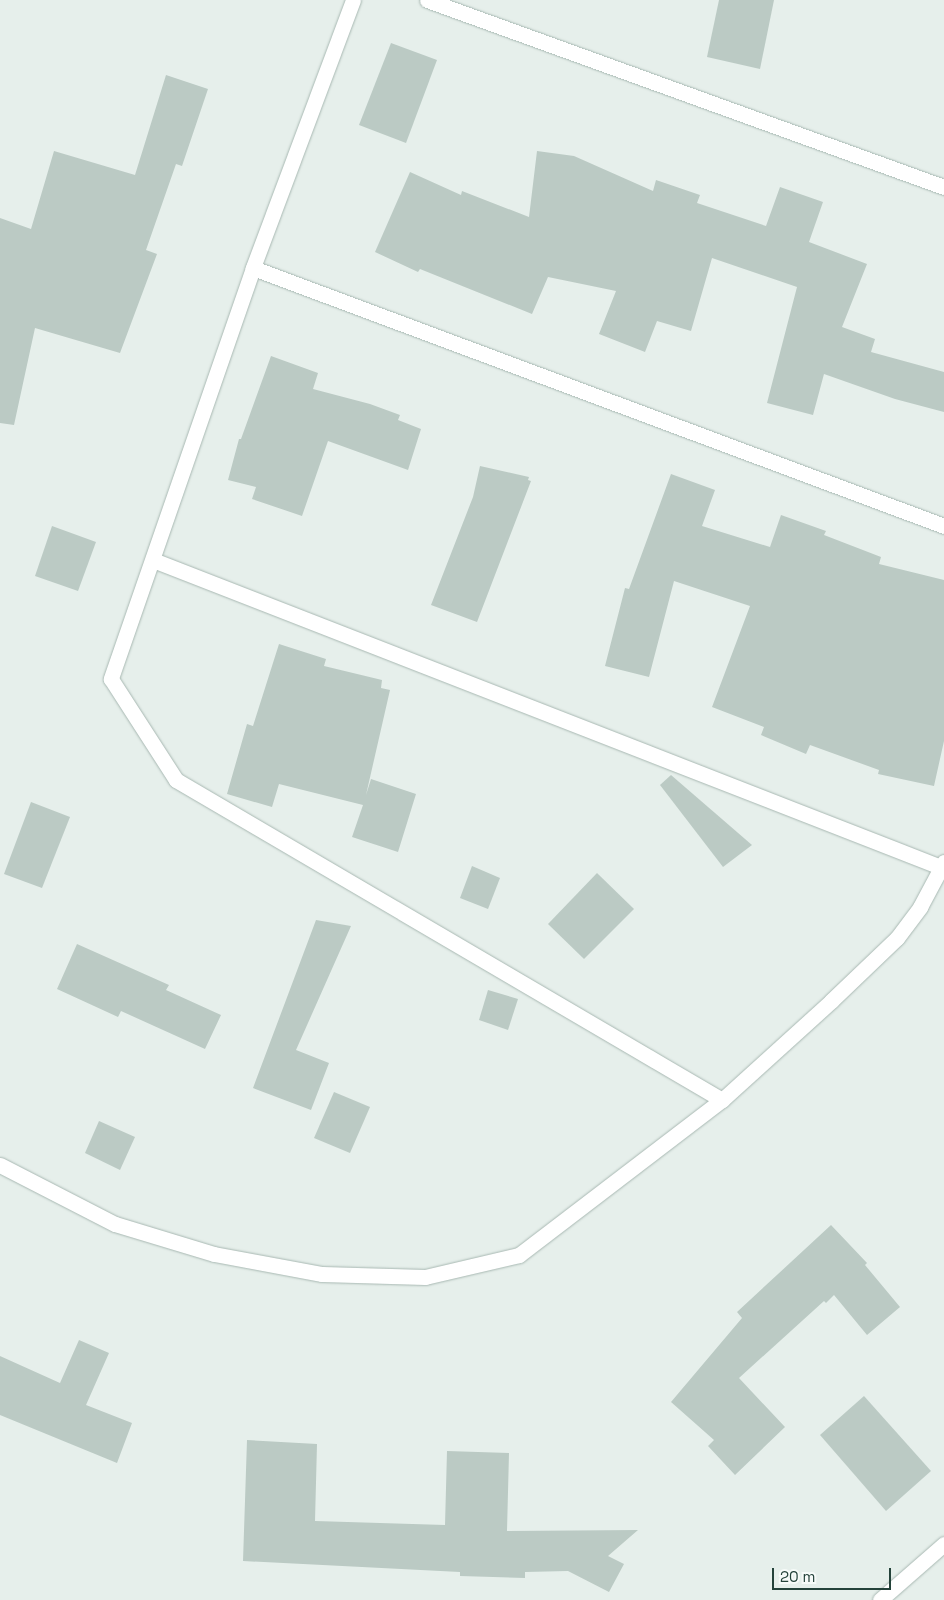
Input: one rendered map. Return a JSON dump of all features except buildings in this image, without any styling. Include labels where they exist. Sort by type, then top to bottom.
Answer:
[{"type":"street","points":[[353,0],[253,268],[111,679],[176,780],[722,1100]]},
{"type":"street","points":[[428,0],[944,187]]},
{"type":"street","points":[[253,268],[944,526]]},
{"type":"street","points":[[0,1164],[115,1224],[214,1254],[322,1274],[425,1277],[519,1255],[722,1100],[897,938],[920,907],[942,864],[153,560]]},
{"type":"street","points":[[880,1600],[944,1544]]}]
